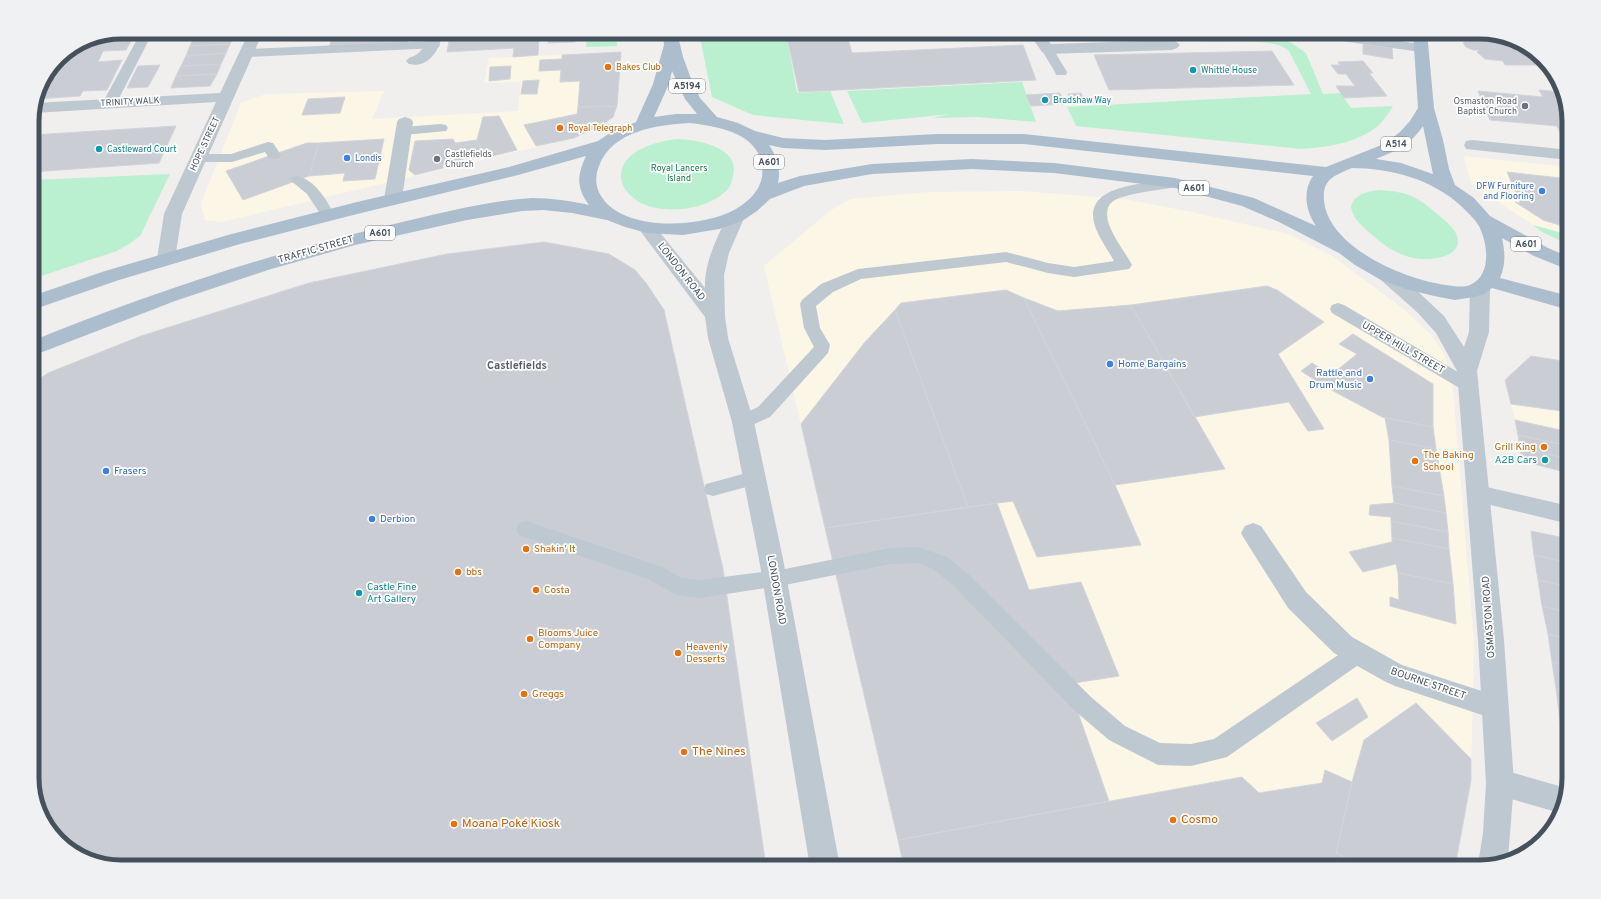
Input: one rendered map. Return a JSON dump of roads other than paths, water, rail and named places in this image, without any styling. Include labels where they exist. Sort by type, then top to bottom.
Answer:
[{"type":"main road","points":[[643,124],[661,84],[670,39]]},
{"type":"main road","name":"A5194","points":[[670,39],[693,98],[711,120]]},
{"type":"main road","points":[[1420,39],[1426,108],[1435,140],[1440,169],[1447,188]]},
{"type":"main road","name":"A514","points":[[1352,163],[1388,148],[1404,139],[1415,128],[1426,108]]},
{"type":"main road","name":"A601","points":[[1328,173],[1024,139],[937,139],[825,145],[783,143],[750,135],[732,126],[711,120],[678,118],[643,124],[614,137],[603,145],[590,162],[587,181],[594,199],[611,215],[647,228],[685,230],[695,229],[736,216],[764,195],[800,182],[847,172],[872,169],[972,164],[1054,168],[1175,183],[1248,202],[1285,218],[1348,250]]},
{"type":"main road","name":"A601","points":[[750,135],[766,152],[772,171],[764,195]]},
{"type":"main road","name":"A601","points":[[39,300],[76,287],[166,259],[328,215],[564,158],[603,145]]},
{"type":"main road","points":[[1352,163],[1328,173],[1318,181],[1316,188],[1317,210],[1327,230],[1348,250],[1374,268],[1400,281],[1443,291],[1461,293],[1485,285],[1562,302]]},
{"type":"main road","name":"A601","points":[[1352,163],[1385,165],[1401,168],[1447,188],[1463,198],[1484,220],[1541,252],[1562,261]]},
{"type":"main road","name":"TRAFFIC STREET","points":[[39,346],[156,301],[264,265],[319,248],[419,224],[516,205],[534,204],[576,208],[611,215]]},
{"type":"main road","name":"A601","points":[[1484,220],[1492,236],[1496,254],[1496,262],[1485,285]]},
{"type":"street","name":"HOPE STREET","points":[[166,259],[173,214],[253,39]]},
{"type":"street","points":[[414,61],[424,58],[434,39]]},
{"type":"street","points":[[1040,39],[1047,49],[1172,45]]},
{"type":"street","name":"TRINITY WALK","points":[[40,108],[226,97]]},
{"type":"street","points":[[393,199],[404,126]]},
{"type":"street","points":[[1472,145],[1562,154]]},
{"type":"street","name":"LONDON ROAD","points":[[736,216],[720,253],[714,275],[714,316],[718,338],[743,422],[771,559],[824,860]]},
{"type":"street","name":"LONDON ROAD","points":[[647,228],[688,279],[714,316]]},
{"type":"street","name":"OSMASTON ROAD","points":[[1389,276],[1442,327],[1456,348],[1468,379],[1491,640],[1494,707],[1500,783],[1494,858]]},
{"type":"street","name":"OSMASTON ROAD","points":[[1468,379],[1480,332],[1485,285]]},
{"type":"street","points":[[1478,494],[1562,513]]},
{"type":"street","name":"BOURNE STREET","points":[[1253,533],[1297,600],[1343,645],[1395,674],[1494,707]]},
{"type":"street","points":[[1500,783],[1559,799]]},
{"type":"lane","points":[[109,104],[143,39]]},
{"type":"lane","points":[[247,53],[422,39]]},
{"type":"lane","points":[[1354,39],[1421,48]]},
{"type":"lane","points":[[1047,49],[1061,72]]},
{"type":"lane","points":[[404,126],[441,128]]},
{"type":"lane","points":[[199,158],[232,158],[268,146],[274,155]]},
{"type":"lane","points":[[297,180],[312,191],[328,215]]},
{"type":"lane","points":[[743,422],[764,412],[822,349],[822,345],[812,328],[808,304],[827,288],[858,274],[1006,257],[1048,268],[1074,272],[1124,265],[1103,228],[1100,219],[1100,209],[1109,197],[1175,183]]},
{"type":"lane","name":"UPPER HILL STREET","points":[[1338,309],[1468,379]]},
{"type":"lane","points":[[713,489],[754,478]]},
{"type":"lane","points":[[526,529],[655,573],[677,586],[700,589],[784,577],[890,556],[918,555],[940,563],[961,580],[1083,704],[1117,733],[1158,754],[1191,755],[1219,749],[1357,654]]},
{"type":"place","name":"Bakes Club","points":[[608,67]]},
{"type":"place","name":"Whittle House","points":[[1193,70]]},
{"type":"place","name":"Bradshaw Way","points":[[1045,100]]},
{"type":"place","name":"Osmaston Road Baptist Church","points":[[1525,106]]},
{"type":"place","name":"Royal Telegraph","points":[[560,128]]},
{"type":"place","name":"Castleward Court","points":[[99,149]]},
{"type":"place","name":"Londis","points":[[347,158]]},
{"type":"place","name":"Castlefields Church","points":[[437,159]]},
{"type":"place","name":"DFW Furniture and Flooring","points":[[1542,191]]},
{"type":"place","name":"Home Bargains","points":[[1110,364]]},
{"type":"place","name":"Rattle and Drum Music","points":[[1370,379]]},
{"type":"place","name":"Grill King","points":[[1544,447]]},
{"type":"place","name":"A2B Cars","points":[[1545,460]]},
{"type":"place","name":"The Baking School","points":[[1415,461]]},
{"type":"place","name":"Frasers","points":[[106,471]]},
{"type":"place","name":"Derbion","points":[[372,519]]},
{"type":"place","name":"Shakin' It","points":[[526,549]]},
{"type":"place","name":"bbs","points":[[458,572]]},
{"type":"place","name":"Costa","points":[[536,590]]},
{"type":"place","name":"Castle Fine Art Gallery","points":[[359,593]]},
{"type":"place","name":"Blooms Juice Company","points":[[530,639]]},
{"type":"place","name":"Heavenly Desserts","points":[[678,653]]},
{"type":"place","name":"Greggs","points":[[524,694]]},
{"type":"place","name":"The Nines","points":[[684,752]]},
{"type":"place","name":"Cosmo","points":[[1173,820]]},
{"type":"place","name":"Moana Poké Kiosk","points":[[454,824]]},
{"type":"district","name":"Castlefields","points":[[517,366]]},
{"type":"park label","name":"Royal Lancers Island","points":[[679,174]]}]
